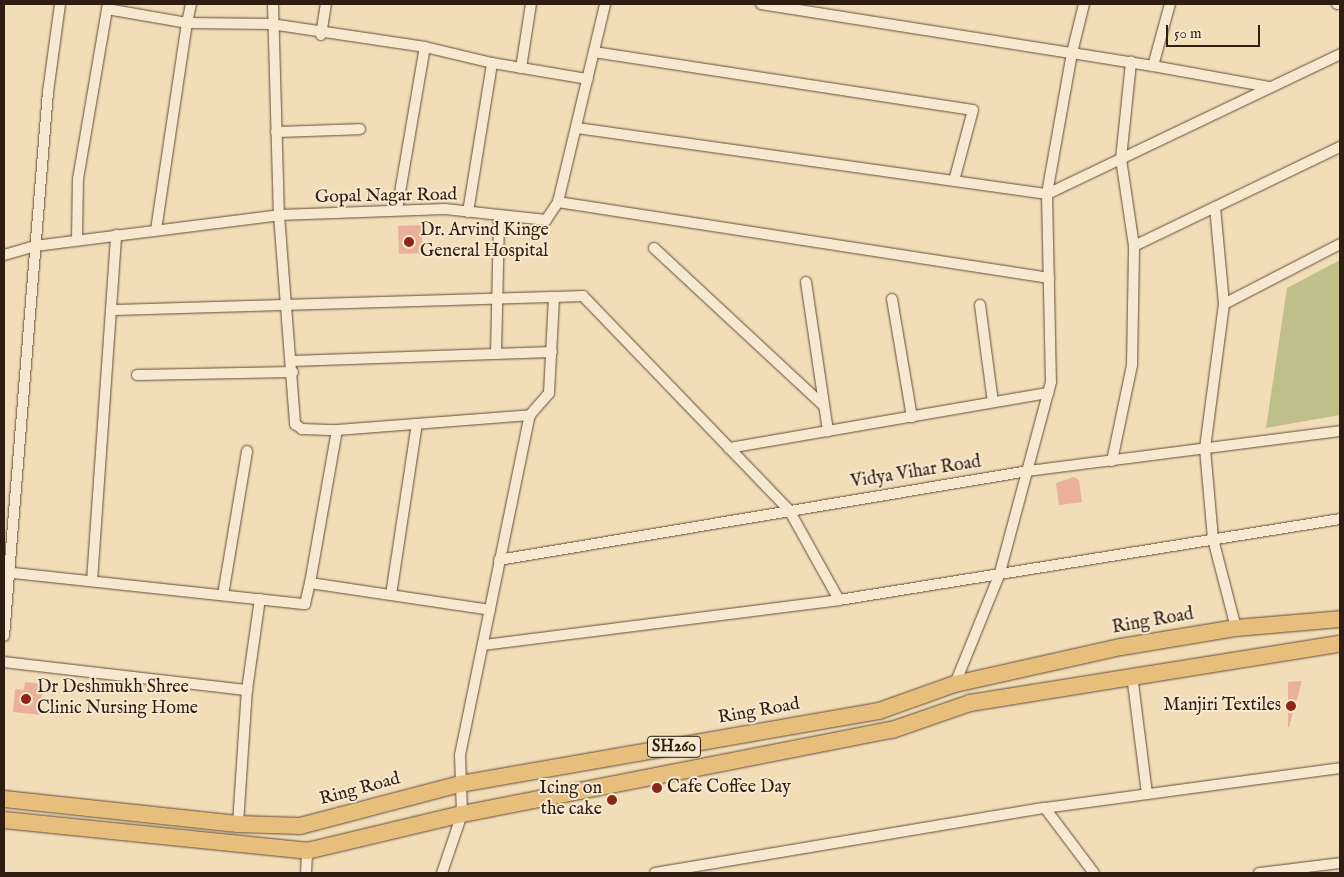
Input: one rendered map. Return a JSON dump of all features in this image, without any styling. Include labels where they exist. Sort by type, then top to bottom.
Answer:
[{"type":"main road","name":"Ring Road","points":[[4,799],[238,824],[300,826],[460,784],[879,711],[955,684],[1121,647],[1236,628],[1340,619]]},
{"type":"main road","name":"SH260","points":[[4,820],[307,850],[462,814],[892,730],[970,703],[1132,675],[1340,644]]},
{"type":"street","points":[[4,636],[6,572],[15,491],[35,246],[60,4]]},
{"type":"street","points":[[156,230],[191,4]]},
{"type":"street","points":[[273,4],[271,24],[279,215],[293,366],[295,424],[302,429],[338,430],[530,415]]},
{"type":"street","points":[[321,35],[326,4]]},
{"type":"street","points":[[521,68],[531,4]]},
{"type":"street","name":"Gopal Nagar Road","points":[[4,255],[35,246],[279,215],[398,210],[468,212],[499,217],[546,220],[558,202],[605,4]]},
{"type":"street","points":[[761,4],[1131,62],[1271,87]]},
{"type":"street","points":[[837,15],[839,4]]},
{"type":"street","points":[[955,684],[1000,573],[1048,393],[1049,278],[1047,194],[1072,53],[1084,4]]},
{"type":"street","points":[[1153,66],[1170,4]]},
{"type":"street","points":[[77,240],[78,179],[107,6],[187,23],[271,24],[321,35],[425,47],[492,63],[588,79]]},
{"type":"street","points":[[398,210],[425,47]]},
{"type":"street","points":[[594,52],[973,110],[954,181]]},
{"type":"street","points":[[577,128],[1047,194],[1340,54]]},
{"type":"street","points":[[1112,461],[1132,365],[1134,246],[1121,159],[1131,62]]},
{"type":"street","points":[[468,212],[492,63]]},
{"type":"street","points":[[276,132],[360,129]]},
{"type":"street","points":[[1134,246],[1340,147]]},
{"type":"street","points":[[558,202],[1049,278]]},
{"type":"street","points":[[1215,207],[1224,304],[1205,449],[1213,539],[1236,628]]},
{"type":"street","points":[[496,354],[499,217]]},
{"type":"street","points":[[92,581],[116,235]]},
{"type":"street","points":[[1224,304],[1340,244]]},
{"type":"street","points":[[654,248],[824,406]]},
{"type":"street","points":[[806,282],[828,431]]},
{"type":"street","points":[[112,310],[287,303],[583,296],[789,510],[839,600]]},
{"type":"street","points":[[442,873],[462,814],[460,755],[484,645],[498,560],[530,415],[550,393],[554,297]]},
{"type":"street","points":[[892,298],[912,416]]},
{"type":"street","points":[[980,305],[993,402]]},
{"type":"street","points":[[137,375],[552,352]]},
{"type":"street","points":[[729,448],[1048,393]]},
{"type":"street","points":[[392,595],[417,424]]},
{"type":"street","points":[[6,572],[305,604],[338,430]]},
{"type":"street","name":"Vidya Vihar Road","points":[[498,560],[1028,471],[1340,431]]},
{"type":"street","points":[[223,595],[247,451]]},
{"type":"street","points":[[4,490],[15,491]]},
{"type":"street","points":[[484,645],[839,600],[1340,519]]},
{"type":"street","points":[[310,584],[490,610]]},
{"type":"street","points":[[238,824],[247,690],[260,599]]},
{"type":"street","points":[[4,662],[247,690]]},
{"type":"street","points":[[1132,675],[1147,794]]},
{"type":"street","points":[[654,873],[1045,808],[1340,768]]},
{"type":"street","points":[[1045,808],[1094,873]]},
{"type":"street","points":[[306,873],[307,850]]},
{"type":"street","points":[[1259,873],[1340,862]]},
{"type":"shaded area","points":[[1340,260],[1340,415],[1266,428],[1287,288]]},
{"type":"building","points":[[422,225],[422,253],[399,254],[398,226]]},
{"type":"building","points":[[1074,477],[1079,480],[1082,502],[1059,505],[1056,483]]},
{"type":"building","name":"Manjiri Textiles","points":[[1302,681],[1289,727],[1288,727],[1288,682]]},
{"type":"building","points":[[25,682],[43,684],[40,715],[13,712],[15,689],[24,690]]},
{"type":"place","name":"Dr. Arvind Kinge General Hospital","points":[[409,242]]},
{"type":"place","name":"Dr Deshmukh Shree Clinic Nursing Home","points":[[26,699]]},
{"type":"place","name":"Manjiri Textiles","points":[[1291,706]]},
{"type":"place","name":"Cafe Coffee Day","points":[[657,788]]},
{"type":"place","name":"Icing on the cake","points":[[612,800]]}]
